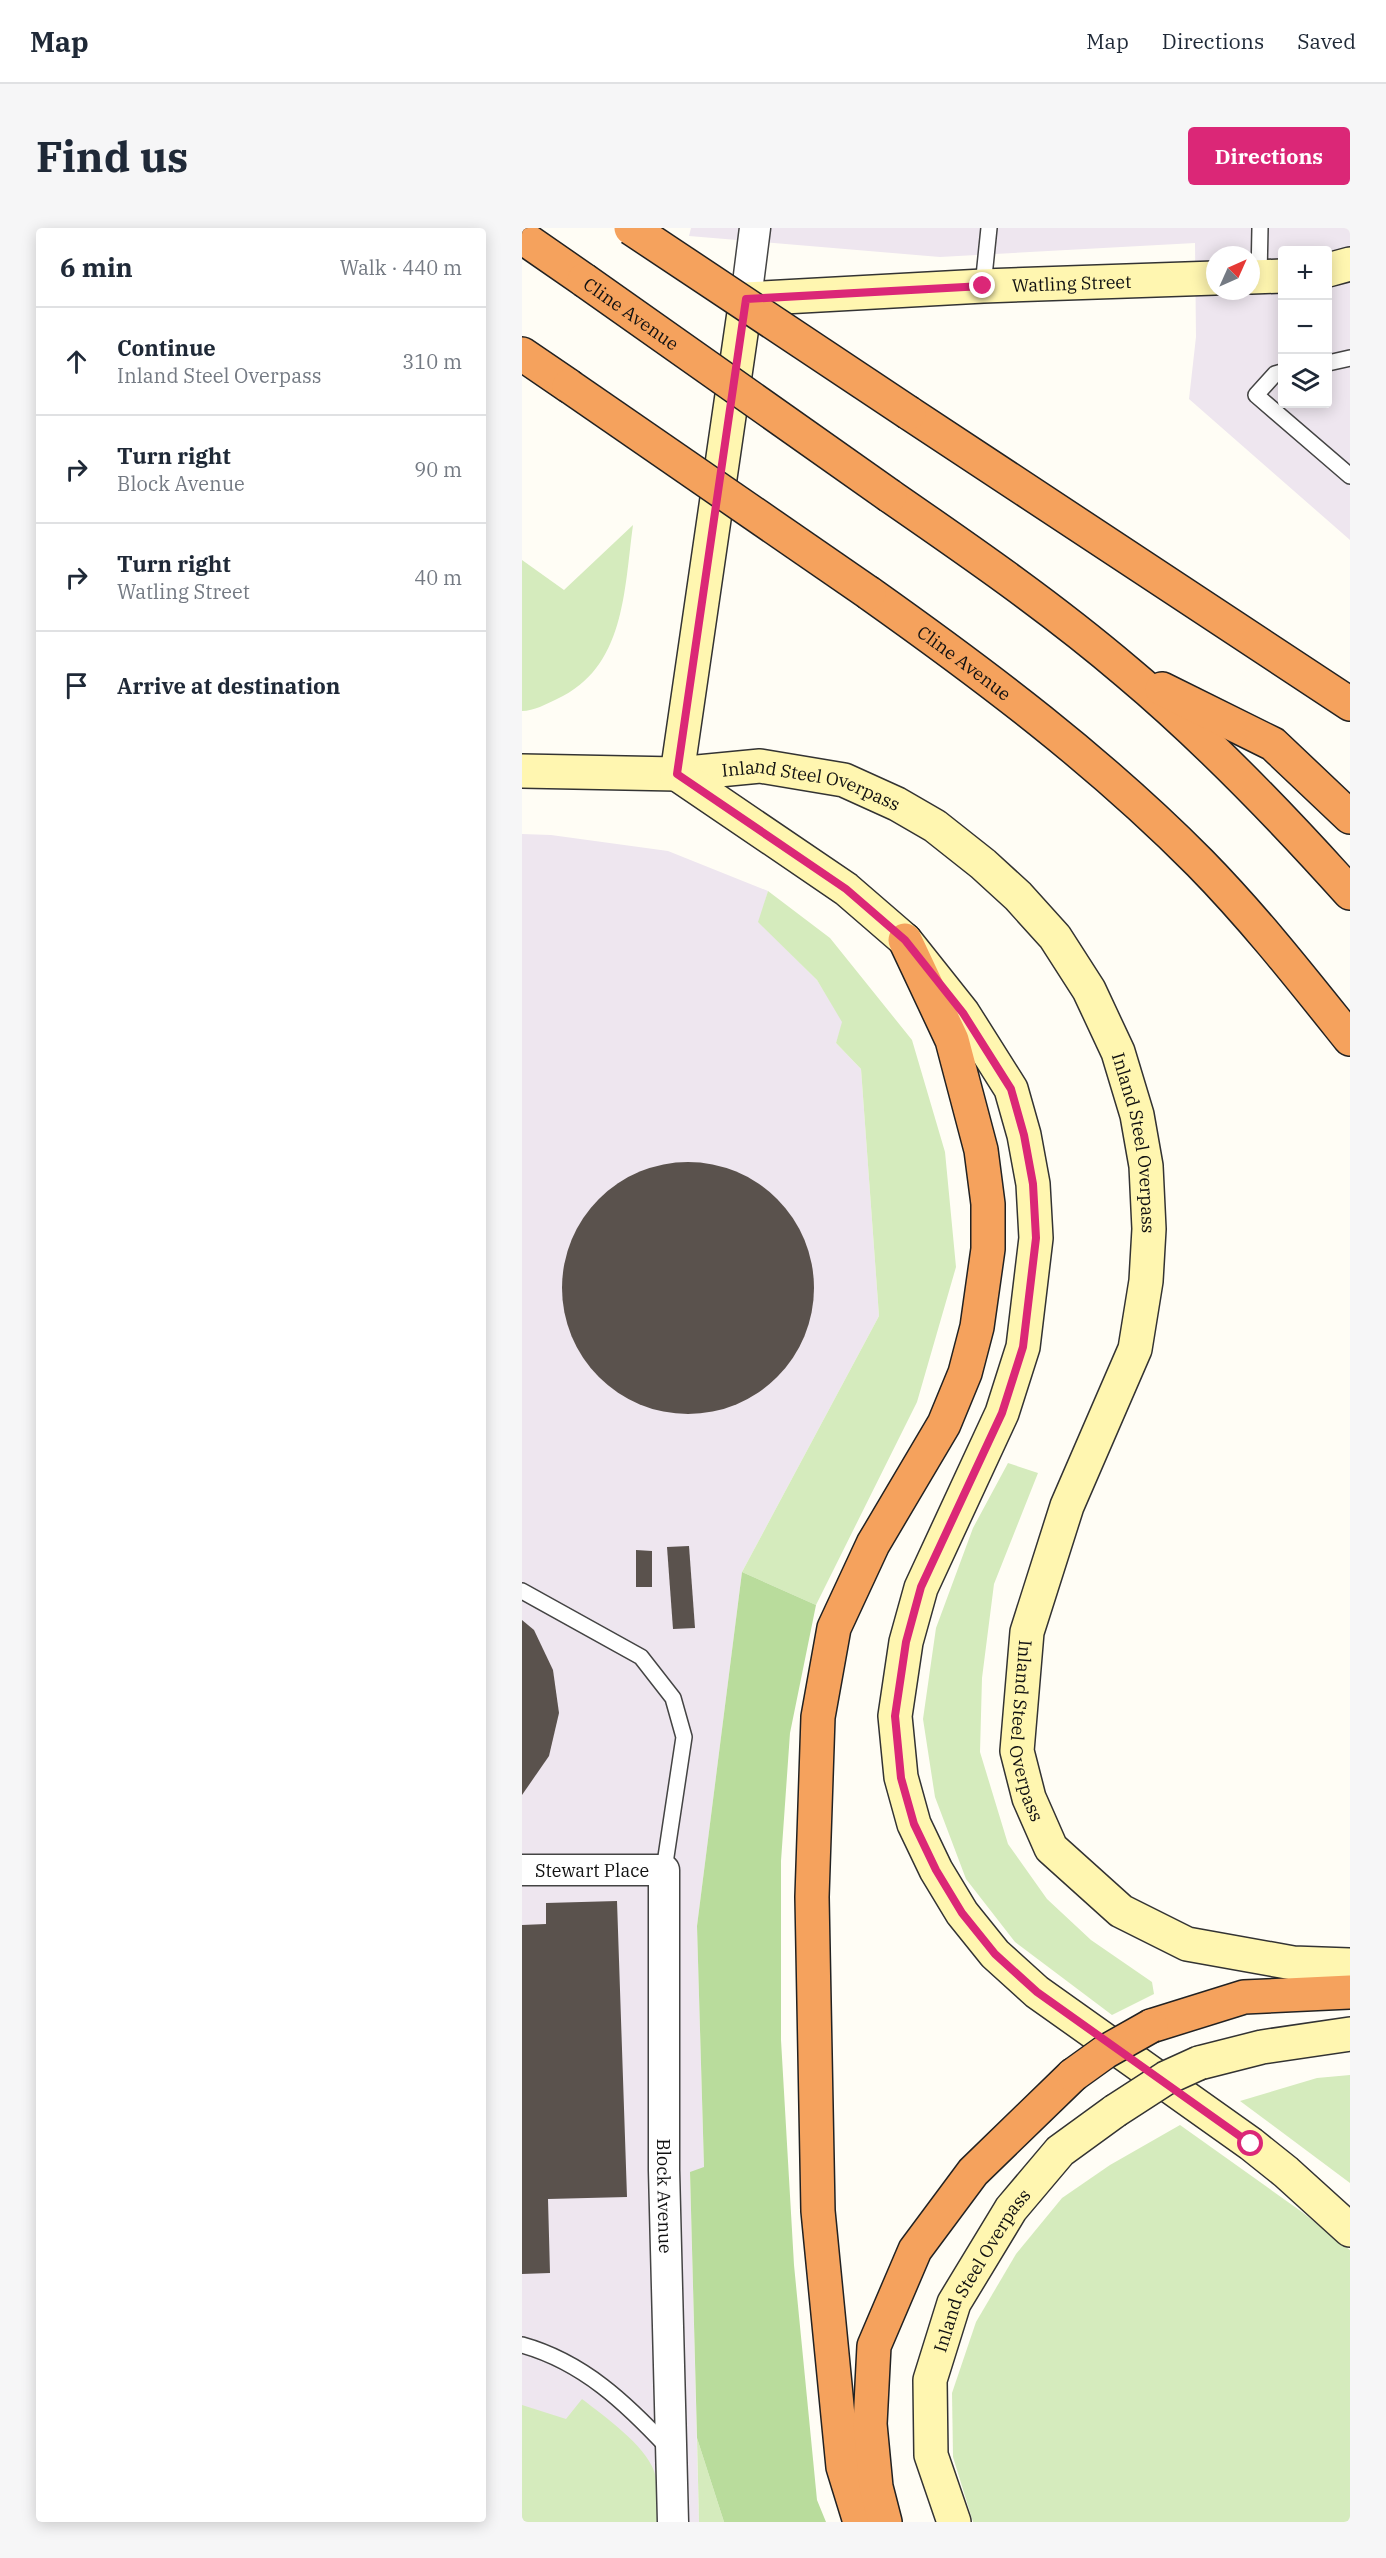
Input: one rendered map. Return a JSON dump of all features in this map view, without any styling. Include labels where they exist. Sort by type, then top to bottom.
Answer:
[{"type":"highway","points":[[631,228],[1350,704]]},
{"type":"highway","name":"Cline Avenue","points":[[522,237],[1019,585],[1128,673],[1236,771],[1350,893]]},
{"type":"highway","name":"Cline Avenue","points":[[522,354],[869,593],[1024,706],[1136,802],[1200,862],[1262,929],[1350,1039]]},
{"type":"highway","points":[[1128,673],[1273,744],[1350,817]]},
{"type":"highway","points":[[860,2522],[841,2456],[818,2211],[812,1897],[818,1717],[834,1628],[873,1544],[944,1424],[965,1373],[977,1327],[988,1249],[988,1203],[981,1150],[952,1040],[905,940]]},
{"type":"highway","points":[[885,2522],[876,2487],[870,2424],[874,2346],[915,2250],[973,2172],[1073,2075],[1105,2052],[1151,2026],[1244,1997],[1350,1992]]},
{"type":"main road","points":[[1332,269],[1350,264]]},
{"type":"main road","name":"Watling Street","points":[[746,299],[983,286],[1206,278]]},
{"type":"main road","points":[[522,771],[677,774],[746,299]]},
{"type":"main road","name":"Inland Steel Overpass","points":[[677,774],[760,766],[844,780],[897,804],[935,826],[983,864],[1018,896],[1055,937],[1089,990],[1118,1052],[1137,1115],[1146,1166],[1149,1229],[1146,1281],[1135,1349],[1066,1506],[1027,1632],[1017,1751],[1029,1798],[1051,1848],[1121,1911],[1187,1944],[1293,1963],[1350,1965]]},
{"type":"main road","name":"Inland Steel Overpass","points":[[677,774],[846,889],[905,940],[963,1013],[1011,1089],[1024,1135],[1033,1184],[1036,1238],[1023,1347],[1002,1413],[921,1587],[906,1642],[895,1716],[901,1778],[914,1824],[936,1870],[962,1913],[995,1954],[1037,1992],[1268,2158],[1350,2230]]},
{"type":"main road","name":"Inland Steel Overpass","points":[[954,2522],[931,2455],[930,2380],[954,2303],[1011,2209],[1060,2151],[1166,2078],[1199,2063],[1262,2047],[1350,2034]]},
{"type":"street","points":[[746,299],[755,228]]},
{"type":"street","name":"Stewart Place","points":[[522,1870],[664,1870]]},
{"type":"street","name":"Block Avenue","points":[[664,1870],[664,2170],[674,2522]]},
{"type":"lane","points":[[983,286],[989,228]]},
{"type":"lane","points":[[1260,228],[1264,277]]},
{"type":"lane","points":[[1332,362],[1350,358]]},
{"type":"lane","points":[[1278,373],[1256,395],[1350,476]]},
{"type":"lane","points":[[522,1591],[640,1658],[673,1698],[684,1737],[664,1870]]},
{"type":"lane","points":[[522,2345],[548,2352],[590,2375],[635,2413],[672,2452]]},
{"type":"shaded area","points":[[691,228],[1350,228],[1350,540],[1189,399],[1196,337],[1195,243],[940,257],[689,236]]},
{"type":"shaded area","points":[[522,834],[551,835],[668,851],[768,891],[759,922],[817,980],[843,1022],[836,1043],[861,1069],[879,1316],[742,1572],[697,1926],[704,2168],[690,2173],[699,2522],[522,2522]]},
{"type":"green space","points":[[633,525],[623,601],[609,648],[596,668],[579,685],[544,705],[522,711],[522,560],[564,590]]},
{"type":"green space","points":[[768,891],[830,938],[912,1040],[945,1152],[956,1267],[917,1402],[816,1605],[742,1572],[879,1316],[861,1069],[836,1043],[842,1022],[817,980],[758,922]]},
{"type":"green space","points":[[1008,1463],[1038,1473],[994,1584],[982,1678],[980,1752],[1008,1844],[1047,1899],[1091,1940],[1152,1982],[1154,1994],[1112,2015],[1015,1942],[966,1879],[935,1797],[923,1719],[936,1628],[973,1528]]},
{"type":"green space","points":[[742,1572],[816,1605],[790,1733],[781,1861],[781,2040],[794,2265],[817,2500],[826,2522],[724,2522],[697,2438],[690,2172],[704,2167],[697,1926]]},
{"type":"green space","points":[[1350,2075],[1350,2183],[1240,2101],[1317,2078]]},
{"type":"green space","points":[[1180,2125],[1302,2212],[1350,2250],[1350,2522],[973,2522],[953,2457],[952,2393],[976,2322],[1016,2254],[1062,2198],[1110,2165]]},
{"type":"green space","points":[[582,2399],[633,2441],[649,2461],[658,2483],[661,2522],[522,2522],[522,2405],[566,2419]]},
{"type":"green space","points":[[697,2438],[724,2522],[699,2522]]},
{"type":"building","points":[[688,1162],[725,1167],[758,1183],[777,1199],[793,1218],[809,1251],[814,1288],[809,1325],[793,1358],[777,1377],[758,1393],[725,1409],[688,1414],[651,1409],[618,1393],[599,1377],[583,1358],[567,1325],[562,1288],[567,1251],[583,1218],[599,1199],[618,1183],[651,1167]]},
{"type":"building","points":[[689,1546],[695,1628],[673,1629],[667,1547]]},
{"type":"building","points":[[636,1550],[652,1551],[652,1587],[636,1587]]},
{"type":"building","points":[[522,1620],[534,1630],[553,1670],[559,1713],[549,1756],[522,1795]]},
{"type":"building","points":[[617,1901],[627,2197],[548,2199],[550,2273],[522,2274],[522,1925],[546,1924],[546,1903]]},
{"type":"route","points":[[983,286],[746,299],[677,774],[846,889],[879,915],[905,940],[963,1013],[1011,1089],[1024,1135],[1033,1184],[1036,1238],[1023,1347],[1002,1413],[921,1587],[906,1642],[895,1716],[901,1778],[914,1824],[936,1870],[962,1913],[995,1954],[1037,1992],[1251,2144]]}]
